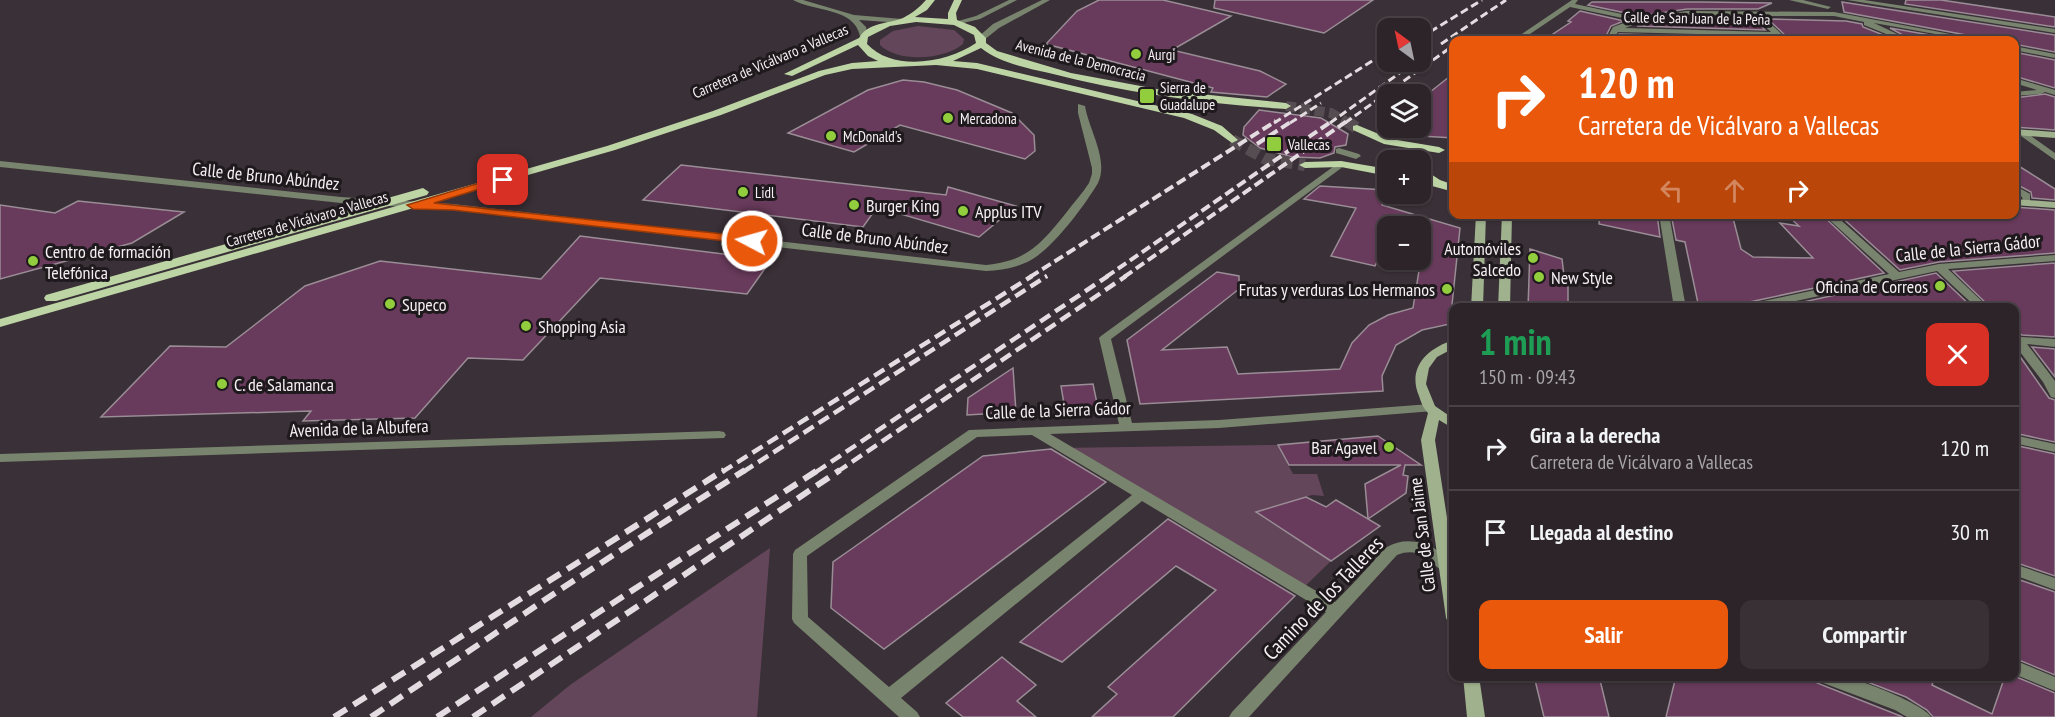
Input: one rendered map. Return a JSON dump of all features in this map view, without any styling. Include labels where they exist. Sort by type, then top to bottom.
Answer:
[{"type":"main road","points":[[903,21],[924,8],[931,0]]},
{"type":"main road","points":[[903,21],[954,22],[952,13],[958,0]]},
{"type":"main road","name":"Carretera de Vicálvaro a Vallecas","points":[[0,312],[582,147],[672,118],[789,74],[863,38],[877,28],[903,21]]},
{"type":"main road","name":"Avenida de la Democracia","points":[[954,22],[973,29],[981,41],[1004,57],[1103,83],[1204,100],[1286,106]]},
{"type":"main road","points":[[863,38],[864,48],[870,53],[896,62]]},
{"type":"main road","points":[[936,62],[965,55],[981,41]]},
{"type":"main road","name":"Carretera de Vicálvaro a Vallecas","points":[[0,323],[631,142],[822,73],[852,66],[896,62],[936,62]]},
{"type":"main road","name":"Avenida de la Democracia","points":[[936,62],[977,66],[1188,116],[1218,128],[1232,140]]},
{"type":"main road","points":[[1357,128],[1377,139],[1396,145],[1449,149]]},
{"type":"main road","points":[[2019,132],[2055,135]]},
{"type":"main road","points":[[1431,152],[1439,150]]},
{"type":"main road","points":[[1305,165],[1341,164],[1377,171]]},
{"type":"main road","points":[[1431,179],[1436,183]]},
{"type":"main road","points":[[1431,182],[1449,187]]},
{"type":"main road","points":[[2019,202],[2055,205]]},
{"type":"main road","points":[[1477,303],[1481,219]]},
{"type":"main road","points":[[1504,303],[1507,219]]},
{"type":"main road","points":[[1449,346],[1432,354],[1423,368],[1420,384],[1432,411],[1449,422]]},
{"type":"main road","name":"Calle de San Jaime","points":[[1432,411],[1428,440],[1449,586]]},
{"type":"main road","points":[[1472,681],[1476,717]]},
{"type":"street","points":[[796,0],[853,17],[903,21]]},
{"type":"street","points":[[954,22],[978,18],[1014,0]]},
{"type":"street","points":[[981,41],[996,26],[1047,0]]},
{"type":"street","points":[[1523,36],[1576,0]]},
{"type":"street","points":[[1792,0],[1828,4],[1834,14]]},
{"type":"street","points":[[1850,0],[2055,31]]},
{"type":"street","points":[[1569,5],[1640,20]]},
{"type":"street","points":[[1612,36],[1616,30],[1640,20],[1678,13],[1834,14],[1956,36]]},
{"type":"street","name":"Calle de San Juan de la Peña","points":[[1755,14],[1781,36]]},
{"type":"street","points":[[1843,15],[1896,36]]},
{"type":"street","points":[[853,17],[862,27],[863,38]]},
{"type":"street","name":"Calle de San Juan de la Peña","points":[[1616,30],[1778,33]]},
{"type":"street","points":[[2019,49],[2055,56]]},
{"type":"street","points":[[2019,82],[2051,92]]},
{"type":"street","points":[[2019,94],[2051,92]]},
{"type":"street","name":"Calle de Bruno Abúndez","points":[[0,164],[381,204],[453,207],[986,268],[1004,267],[1020,262],[1046,246],[1087,193],[1097,173],[1081,110]]},
{"type":"street","points":[[2031,133],[2025,136],[2055,157]]},
{"type":"street","points":[[1339,151],[1356,156]]},
{"type":"street","points":[[1126,427],[1105,338],[1341,164]]},
{"type":"street","points":[[2019,191],[2027,196],[2027,203]]},
{"type":"street","points":[[1665,219],[1679,303]]},
{"type":"street","points":[[1834,219],[1896,275]]},
{"type":"street","name":"Calle de la Sierra Gádor","points":[[1768,303],[1939,267],[2055,258]]},
{"type":"street","points":[[1939,267],[1979,303]]},
{"type":"street","points":[[2019,339],[2055,343]]},
{"type":"street","points":[[2019,342],[2055,394]]},
{"type":"street","name":"Calle de la Sierra Gádor","points":[[910,717],[800,619],[800,554],[974,433],[1432,411]]},
{"type":"street","points":[[1034,431],[1337,612]]},
{"type":"street","name":"Avenida de la Albufera","points":[[0,458],[719,435]]},
{"type":"street","points":[[2019,440],[2055,448]]},
{"type":"street","points":[[888,698],[1142,494]]},
{"type":"street","name":"Camino de los Talleres","points":[[1238,717],[1392,551],[1401,547],[1414,546],[1429,551],[1446,567]]},
{"type":"street","points":[[2019,571],[2055,584]]},
{"type":"street","points":[[2019,668],[2055,684]]},
{"type":"street","points":[[1837,681],[1901,705],[1922,717]]},
{"type":"shaded area","points":[[918,26],[954,30],[964,39],[963,44],[945,53],[921,57],[898,55],[880,45],[880,40],[893,31]]},
{"type":"shaded area","points":[[1278,445],[1293,474],[1317,474],[1324,496],[1312,495],[1256,513],[1331,561],[1297,594],[1057,448]]},
{"type":"shaded area","points":[[770,548],[757,717],[531,717],[570,685]]},
{"type":"building","points":[[1099,0],[1163,0],[1231,16],[1172,50],[1260,71],[1286,84],[1267,97],[1211,92],[1213,88],[1046,44],[1077,11]]},
{"type":"building","points":[[1215,0],[1373,0],[1324,33],[1214,8]]},
{"type":"building","points":[[1906,0],[1941,0],[2055,17],[2055,27],[1905,4]]},
{"type":"building","points":[[1592,2],[1772,3],[1758,9],[1687,9],[1640,16],[1588,5]]},
{"type":"building","points":[[1842,2],[2055,35],[2055,52],[2019,45],[2019,36],[1971,36],[1844,12]]},
{"type":"building","points":[[1580,11],[1624,21],[1611,26],[1606,36],[1550,36],[1571,22],[1568,21]]},
{"type":"building","points":[[1687,17],[1753,18],[1765,30],[1637,26]]},
{"type":"building","points":[[1768,19],[1846,21],[1862,24],[1863,27],[1886,36],[1786,36]]},
{"type":"building","points":[[1890,28],[1936,36],[1905,36]]},
{"type":"building","points":[[1619,34],[1697,36],[1617,36]]},
{"type":"building","points":[[2019,53],[2055,60],[2055,88],[2019,77]]},
{"type":"building","points":[[1449,77],[1449,138],[1431,137],[1431,91]]},
{"type":"building","name":"Mercadona","points":[[903,80],[924,82],[957,90],[1012,113],[1034,135],[1035,151],[1025,159],[900,125],[854,152],[788,133],[868,90]]},
{"type":"building","points":[[2045,94],[2055,97],[2055,130],[2019,127],[2019,97]]},
{"type":"building","points":[[1259,110],[1321,118],[1348,134],[1346,145],[1335,147],[1334,153],[1320,158],[1292,157],[1260,148],[1243,135],[1244,127]]},
{"type":"building","points":[[681,165],[946,195],[948,187],[1016,206],[979,237],[877,207],[863,227],[643,200]]},
{"type":"building","points":[[2019,166],[2055,189],[2055,200],[2032,198],[2031,192],[2019,186]]},
{"type":"building","points":[[1320,186],[1377,189],[1377,204],[1419,216],[1377,216],[1377,262],[1375,266],[1331,256],[1356,208],[1304,199]]},
{"type":"building","points":[[78,201],[184,212],[132,243],[0,279],[0,205],[55,213]]},
{"type":"building","points":[[2019,207],[2055,210],[2055,253],[1939,262],[1900,270],[1844,219],[2019,219]]},
{"type":"building","points":[[1431,219],[1460,228],[1452,303],[1449,303],[1449,324],[1422,330],[1396,345],[1382,376],[1383,391],[1140,404],[1127,340],[1217,272],[1239,276],[1239,289],[1162,350],[1227,347],[1238,374],[1340,369],[1352,343],[1369,325],[1388,315],[1413,308],[1419,270],[1431,270]]},
{"type":"building","points":[[1600,219],[1658,219],[1660,237],[1599,224]]},
{"type":"building","points":[[1672,219],[1733,219],[1741,249],[1753,257],[1813,258],[1780,223],[1799,226],[1791,219],[1826,219],[1884,273],[1745,303],[1698,303],[1685,242],[1676,240]]},
{"type":"building","points":[[580,236],[771,260],[747,294],[600,278],[523,360],[468,358],[415,418],[303,421],[311,411],[101,417],[170,346],[226,347],[305,286],[380,261],[541,279]]},
{"type":"building","points":[[1530,249],[1562,259],[1565,284],[1568,284],[1568,303],[1528,303]]},
{"type":"building","points":[[2055,263],[2055,337],[2019,333],[2019,303],[1986,303],[1953,271]]},
{"type":"building","points":[[1936,273],[1968,303],[1799,303]]},
{"type":"building","points":[[2032,347],[2055,349],[2055,377]]},
{"type":"building","points":[[2019,355],[2049,398],[2055,400],[2055,442],[2019,434]]},
{"type":"building","points":[[1013,368],[1016,412],[967,415],[968,398]]},
{"type":"building","points":[[1093,384],[1098,408],[1065,410],[1061,386]]},
{"type":"building","points":[[1378,436],[1421,465],[1405,465],[1403,475],[1408,476],[1406,493],[1368,519],[1365,484],[1401,465],[1289,465],[1278,445]]},
{"type":"building","points":[[2019,446],[2055,454],[2055,576],[2019,564]]},
{"type":"building","points":[[1051,449],[1106,482],[884,649],[831,608],[833,562],[983,456]]},
{"type":"building","points":[[1306,497],[1326,507],[1336,500],[1380,526],[1331,561],[1256,512]]},
{"type":"building","points":[[1168,519],[1295,596],[1173,717],[1092,717],[1117,694],[1108,687],[1216,590],[1176,566],[1062,662],[1020,642]]},
{"type":"building","points":[[2019,580],[2055,592],[2055,675],[2019,660]]},
{"type":"building","points":[[1002,657],[1036,685],[1017,701],[1036,717],[963,717],[946,703]]},
{"type":"building","points":[[2019,678],[2055,693],[2055,717],[1933,717],[1927,710],[1906,697],[1865,681],[1933,681],[1932,685],[1992,714],[2003,681],[2019,681]]},
{"type":"building","points":[[1535,681],[1600,681],[1609,717],[1544,717]]},
{"type":"building","points":[[1675,681],[1816,681],[1903,717],[1666,717]]},
{"type":"tunnel","points":[[1286,106],[1331,113],[1348,123]]},
{"type":"tunnel","points":[[1346,121],[1357,128]]},
{"type":"tunnel","points":[[1232,140],[1266,159],[1305,165]]},
{"type":"railway","points":[[1431,31],[1482,0]]},
{"type":"railway","points":[[1453,36],[1506,0]]},
{"type":"railway","points":[[1441,44],[1449,39]]},
{"type":"railway","points":[[1345,123],[1449,49]]},
{"type":"railway","points":[[1274,123],[1377,58]]},
{"type":"railway","points":[[1330,123],[1401,72]]},
{"type":"railway","points":[[1290,123],[1321,103]]},
{"type":"railway","points":[[1030,277],[1276,121]]},
{"type":"railway","points":[[1257,144],[1292,121]]},
{"type":"railway","points":[[1106,277],[1332,121]]},
{"type":"railway","points":[[1124,277],[1347,121]]},
{"type":"railway","points":[[722,472],[1032,276]]},
{"type":"railway","points":[[743,472],[1047,276],[1045,277]]},
{"type":"railway","points":[[816,472],[1108,276]]},
{"type":"railway","points":[[837,472],[1126,276]]},
{"type":"railway","points":[[334,717],[724,470]]},
{"type":"railway","points":[[371,717],[564,587],[745,470]]},
{"type":"railway","points":[[437,717],[818,470]]},
{"type":"railway","points":[[473,717],[840,470]]},
{"type":"place","name":"Aurgi","points":[[1136,54]]},
{"type":"place","name":"Sierra de Guadalupe","points":[[1147,96]]},
{"type":"place","name":"Mercadona","points":[[948,118]]},
{"type":"place","name":"McDonald's","points":[[831,136]]},
{"type":"place","name":"Vallecas","points":[[1274,144]]},
{"type":"place","name":"Lidl","points":[[743,192]]},
{"type":"place","name":"Burger King","points":[[854,205]]},
{"type":"place","name":"Applus ITV","points":[[963,211]]},
{"type":"place","name":"Automóviles Salcedo","points":[[1533,258]]},
{"type":"place","name":"Centro de formación Telefónica","points":[[33,261]]},
{"type":"place","name":"New Style","points":[[1539,277]]},
{"type":"place","name":"Oficina de Correos","points":[[1940,286]]},
{"type":"place","name":"Frutas y verduras Los Hermanos","points":[[1447,289]]},
{"type":"place","name":"Supeco","points":[[390,304]]},
{"type":"place","name":"Shopping Asia","points":[[526,326]]},
{"type":"place","name":"C. de Salamanca","points":[[222,384]]},
{"type":"place","name":"Bar Agavel","points":[[1389,447]]},
{"type":"route","points":[[503,180],[413,205],[453,207],[752,241]]}]
